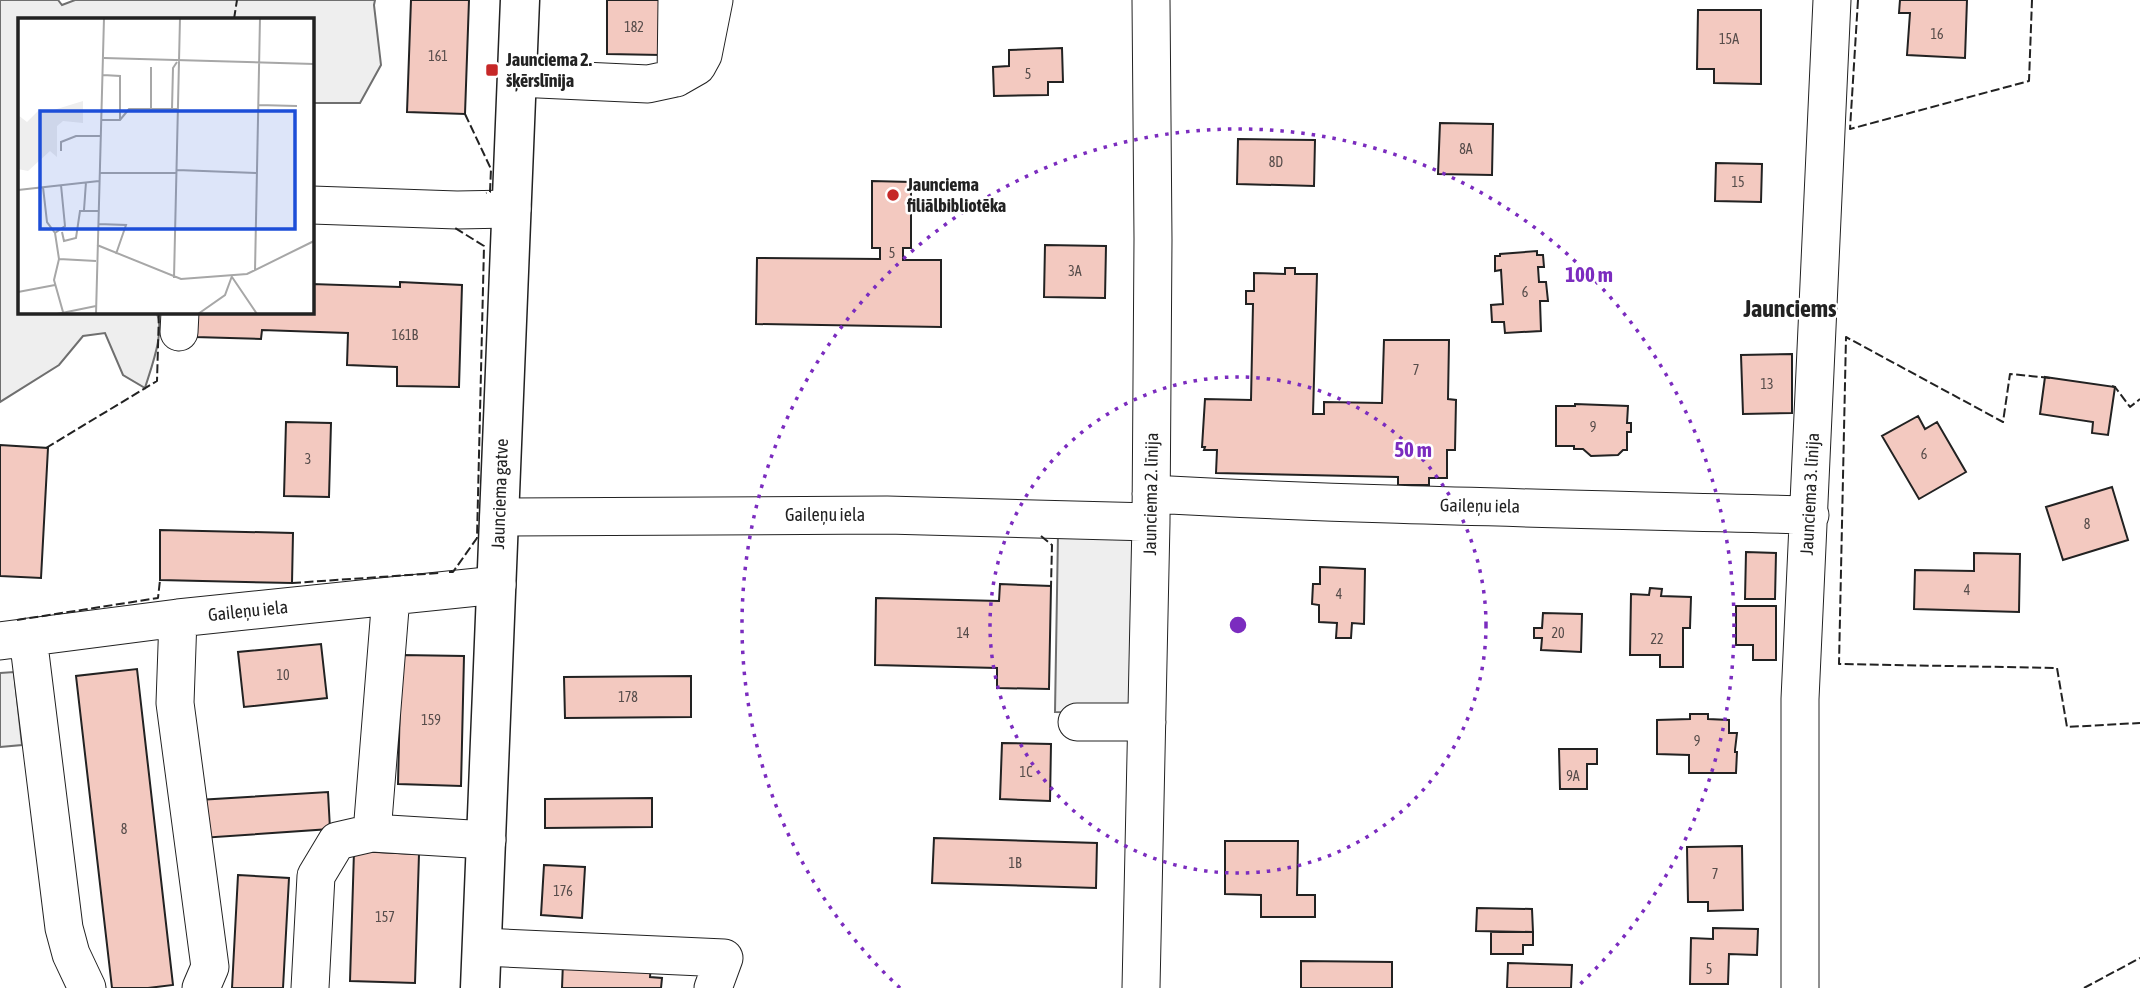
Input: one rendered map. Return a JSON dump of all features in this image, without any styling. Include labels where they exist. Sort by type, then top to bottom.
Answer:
[{"type":"main road","name":"Jaunciema gatve","points":[[480,988],[520,0]]},
{"type":"street","points":[[677,0],[677,78]]},
{"type":"street","points":[[517,78],[648,84],[677,78],[697,66],[703,55],[714,0]]},
{"type":"street","name":"Jaunciema 2. līnija","points":[[1141,988],[1151,508],[1152,0]]},
{"type":"street","name":"Jaunciema 3. līnija","points":[[1800,988],[1800,699],[1832,0]]},
{"type":"street","points":[[313,205],[512,209]]},
{"type":"street","name":"Gaileņu iela","points":[[499,517],[887,515],[1366,504],[1482,505],[1810,516]]},
{"type":"street","name":"Gaileņu iela","points":[[14,639],[178,618],[497,585]]},
{"type":"street","points":[[372,833],[391,596]]},
{"type":"street","points":[[178,618],[175,703],[210,967],[201,988]]},
{"type":"street","points":[[14,639],[64,928],[71,954],[87,988]]},
{"type":"street","points":[[1077,722],[1147,722]]},
{"type":"street","points":[[310,988],[316,876],[337,841],[372,833],[486,840]]},
{"type":"street","points":[[482,947],[724,958],[713,988]]},
{"type":"shaded area","points":[[0,0],[58,0],[62,5],[75,0],[375,0],[381,65],[360,103],[313,103],[313,18],[18,18],[18,313],[156,313],[159,329],[154,360],[145,388],[123,375],[105,333],[83,336],[59,365],[0,402]]},
{"type":"shaded area","points":[[1058,533],[1133,534],[1131,713],[1055,712]]},
{"type":"shaded area","points":[[14,672],[22,745],[0,747],[0,673]]},
{"type":"building","points":[[411,0],[469,0],[465,114],[407,112]]},
{"type":"building","points":[[607,0],[662,0],[661,55],[607,54]]},
{"type":"building","points":[[1900,0],[1967,0],[1965,58],[1907,55],[1910,13],[1899,13]]},
{"type":"building","points":[[1698,10],[1761,10],[1761,84],[1714,83],[1714,69],[1697,69]]},
{"type":"building","points":[[1062,48],[1063,82],[1048,82],[1048,95],[994,96],[993,67],[1009,66],[1009,50]]},
{"type":"building","points":[[1440,123],[1493,124],[1492,175],[1438,174]]},
{"type":"building","points":[[1238,139],[1315,140],[1314,186],[1237,184]]},
{"type":"building","points":[[1716,163],[1762,164],[1761,202],[1715,201]]},
{"type":"building","points":[[872,181],[911,182],[911,248],[903,248],[903,260],[941,260],[941,327],[756,324],[757,258],[880,259],[880,248],[872,248]]},
{"type":"building","points":[[1045,245],[1106,246],[1105,298],[1044,297]]},
{"type":"building","points":[[1537,251],[1537,255],[1543,255],[1544,267],[1538,267],[1539,282],[1546,282],[1548,301],[1540,301],[1541,331],[1505,333],[1504,322],[1492,322],[1491,305],[1503,304],[1501,270],[1495,271],[1495,256]]},
{"type":"building","points":[[1285,268],[1295,268],[1295,274],[1317,274],[1313,414],[1324,414],[1324,402],[1382,403],[1384,340],[1449,340],[1448,399],[1456,400],[1455,450],[1447,450],[1447,478],[1429,478],[1429,485],[1398,485],[1398,477],[1216,473],[1217,450],[1204,450],[1205,447],[1202,447],[1205,399],[1251,400],[1253,304],[1246,304],[1246,291],[1254,291],[1254,273],[1285,274]]},
{"type":"building","points":[[400,282],[462,285],[459,387],[397,386],[397,367],[347,365],[348,333],[262,330],[261,339],[195,337],[196,313],[313,313],[313,284],[400,287]]},
{"type":"building","points":[[1792,354],[1792,413],[1743,414],[1741,355]]},
{"type":"building","points":[[2045,377],[2115,387],[2108,435],[2092,433],[2093,422],[2040,414]]},
{"type":"building","points":[[1556,406],[1628,406],[1627,423],[1631,423],[1631,432],[1627,432],[1627,450],[1618,455],[1591,456],[1583,449],[1574,449],[1574,446],[1556,446]]},
{"type":"building","points":[[1918,416],[1925,429],[1937,422],[1966,472],[1919,499],[1882,436]]},
{"type":"building","points":[[286,422],[331,423],[329,497],[284,496]]},
{"type":"building","points":[[0,445],[48,448],[41,578],[0,576]]},
{"type":"building","points":[[2112,487],[2128,540],[2063,560],[2046,507]]},
{"type":"building","points":[[160,530],[293,533],[292,583],[160,580]]},
{"type":"building","points":[[1746,552],[1776,553],[1775,599],[1745,599]]},
{"type":"building","points":[[1974,553],[2020,554],[2019,612],[1914,609],[1915,570],[1974,571]]},
{"type":"building","points":[[1320,567],[1365,569],[1364,624],[1352,623],[1351,638],[1336,638],[1337,623],[1319,622],[1319,605],[1312,604],[1313,584],[1320,584]]},
{"type":"building","points":[[1000,584],[1051,586],[1049,689],[997,688],[997,668],[875,665],[876,598],[999,601]]},
{"type":"building","points":[[1650,588],[1662,589],[1661,596],[1691,597],[1690,628],[1683,628],[1683,667],[1660,667],[1660,655],[1630,655],[1631,594],[1649,595]]},
{"type":"building","points":[[1736,606],[1776,606],[1776,660],[1753,660],[1753,645],[1736,645]]},
{"type":"building","points":[[1543,613],[1582,614],[1581,652],[1541,650],[1542,638],[1534,638],[1534,628],[1542,628]]},
{"type":"building","points":[[321,644],[327,698],[244,707],[238,652]]},
{"type":"building","points":[[401,655],[464,656],[461,786],[398,784]]},
{"type":"building","points":[[137,669],[173,985],[112,988],[76,676]]},
{"type":"building","points":[[691,676],[691,717],[565,718],[564,677]]},
{"type":"building","points":[[1690,714],[1708,714],[1708,719],[1729,720],[1729,733],[1737,733],[1736,773],[1689,773],[1689,755],[1657,754],[1657,720],[1690,719]]},
{"type":"building","points":[[1002,743],[1051,744],[1050,801],[1000,799]]},
{"type":"building","points":[[1559,749],[1597,749],[1597,764],[1587,764],[1587,789],[1560,789]]},
{"type":"building","points":[[328,792],[330,829],[201,838],[198,800]]},
{"type":"building","points":[[652,798],[652,827],[545,828],[545,799]]},
{"type":"building","points":[[934,838],[1097,843],[1096,888],[932,883]]},
{"type":"building","points":[[1225,841],[1298,841],[1297,895],[1315,895],[1315,917],[1261,917],[1261,895],[1225,894]]},
{"type":"building","points":[[1742,846],[1743,910],[1708,911],[1708,902],[1688,902],[1687,847]]},
{"type":"building","points":[[354,851],[419,854],[415,983],[350,981]]},
{"type":"building","points":[[544,865],[585,867],[582,918],[541,915]]},
{"type":"building","points":[[238,875],[289,878],[283,988],[232,988]]},
{"type":"building","points":[[1477,908],[1532,909],[1533,932],[1476,931]]},
{"type":"building","points":[[1713,928],[1758,929],[1757,955],[1729,954],[1728,984],[1690,984],[1691,938],[1713,939]]},
{"type":"building","points":[[1491,932],[1533,932],[1533,945],[1523,945],[1523,954],[1491,954]]},
{"type":"building","points":[[1301,961],[1392,962],[1392,988],[1301,988]]},
{"type":"building","points":[[563,962],[651,966],[650,977],[662,978],[661,988],[562,988]]},
{"type":"building","points":[[1508,963],[1572,965],[1571,988],[1507,988]]},
{"type":"fence","points":[[234,18],[237,0]]},
{"type":"fence","points":[[1858,0],[1850,129],[2029,81],[2032,0]]},
{"type":"fence","points":[[465,114],[491,169],[490,192],[486,193]]},
{"type":"fence","points":[[449,572],[453,572],[477,538],[484,246],[455,228],[455,225]]},
{"type":"fence","points":[[46,448],[157,381],[159,313]]},
{"type":"fence","points":[[2050,378],[2010,374],[2003,422],[1846,337],[1839,664],[2057,668],[2067,727],[2140,723]]},
{"type":"fence","points":[[2112,386],[2130,407],[2140,399]]},
{"type":"fence","points":[[1041,536],[1052,545],[1051,586]]},
{"type":"fence","points":[[292,583],[439,573]]},
{"type":"fence","points":[[17,620],[158,598],[160,580]]},
{"type":"fence","points":[[2084,988],[2140,958]]},
{"type":"place","name":"Jaunciema 2. šķērslīnija","points":[[492,70]]},
{"type":"place","name":"Jaunciema filiālbibliotēka","points":[[893,195]]},
{"type":"district","name":"Jaunciems","points":[[1790,309]]}]
